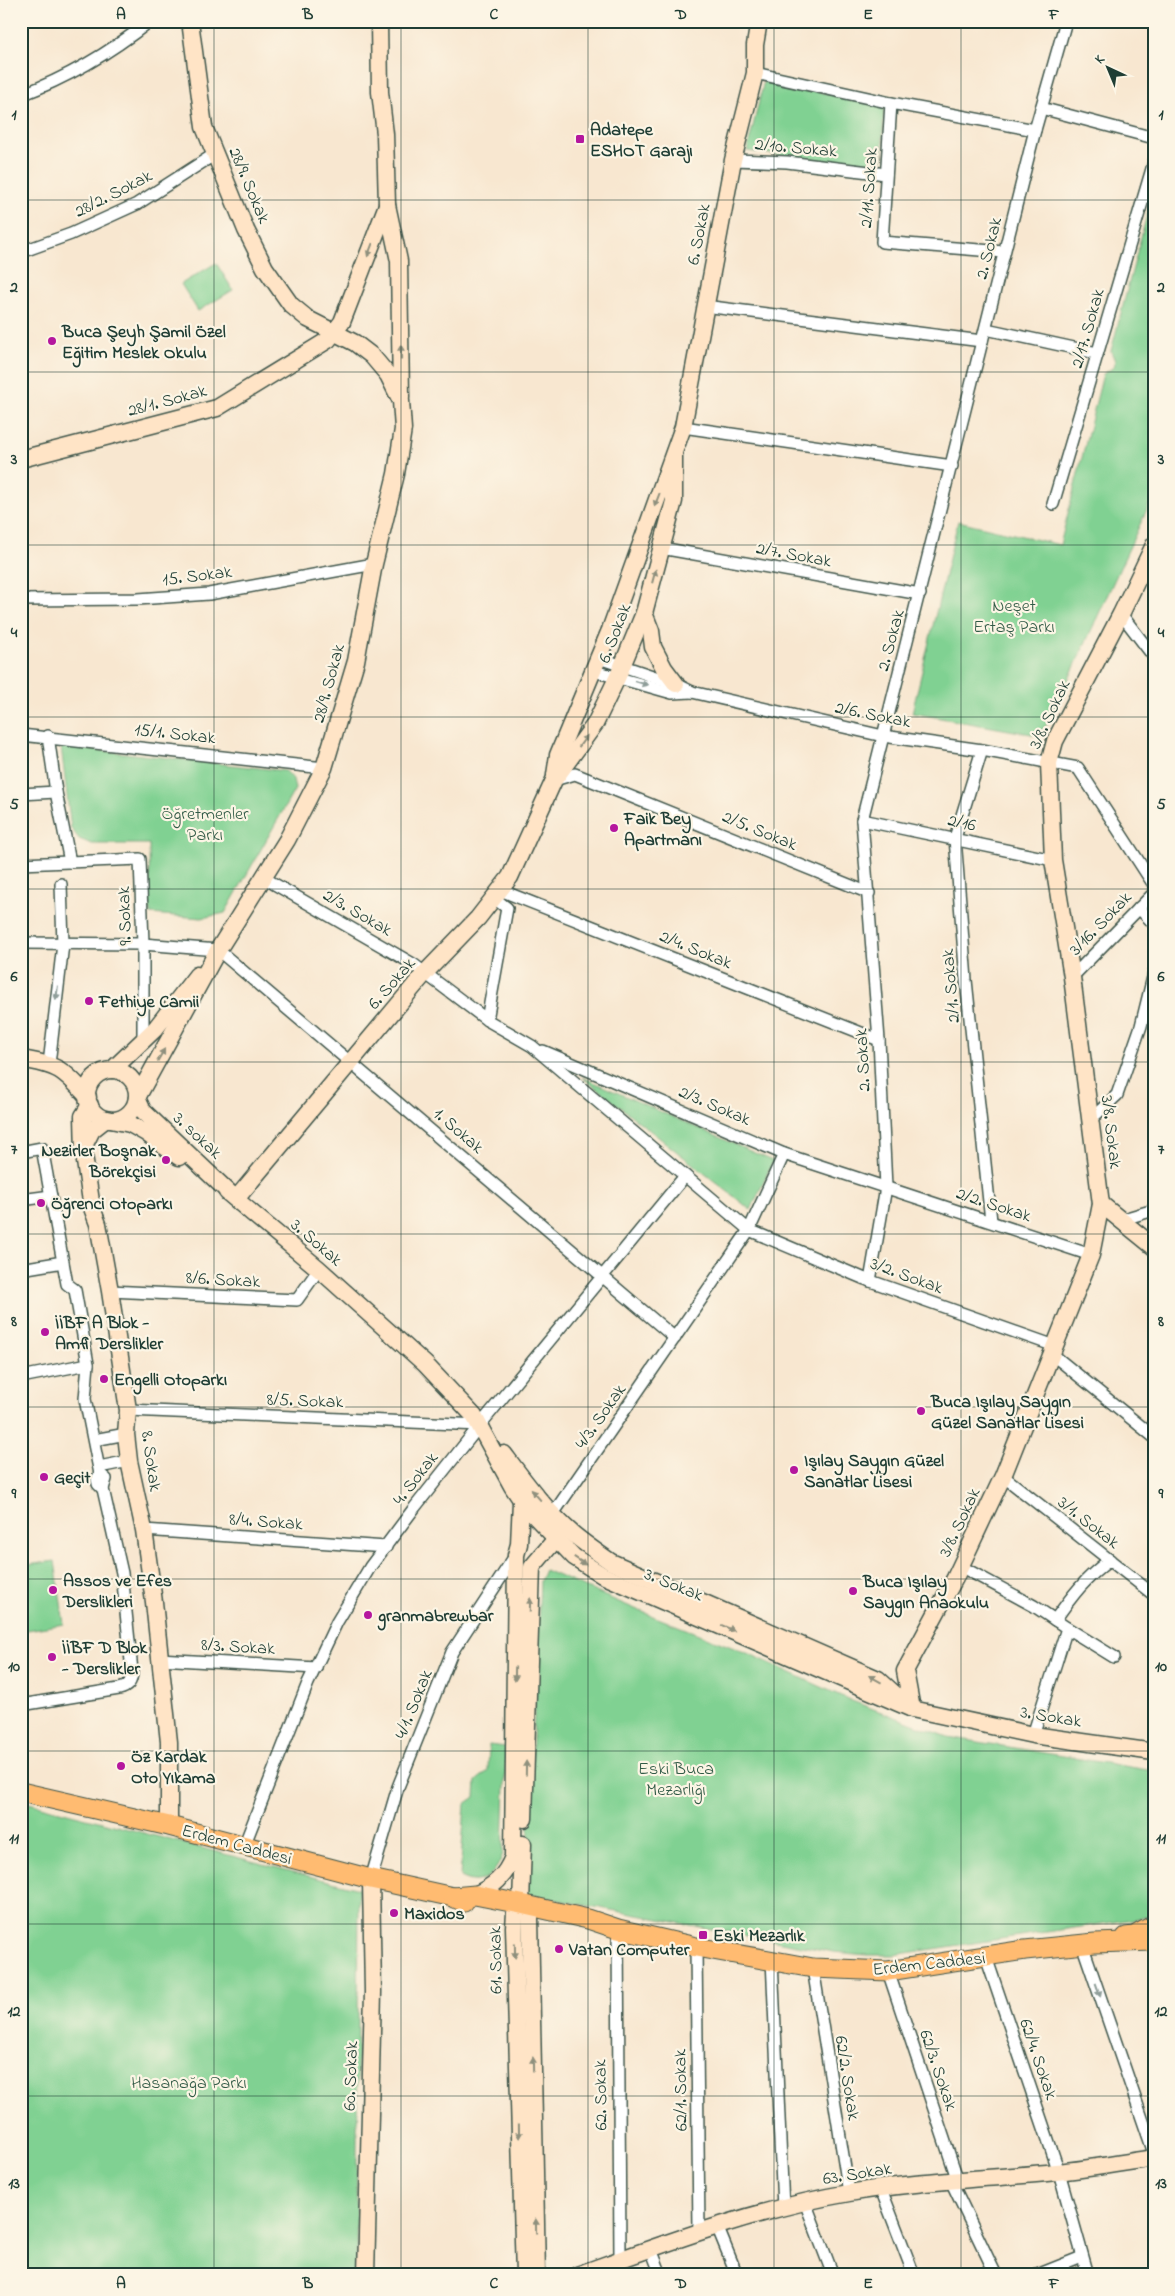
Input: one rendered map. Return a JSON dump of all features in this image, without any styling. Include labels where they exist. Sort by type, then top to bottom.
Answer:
[{"type":"main road","name":"28/9. Sokak","points":[[190,21],[204,127],[246,230],[265,268],[291,305],[308,319],[355,343],[372,356],[388,376],[401,401]]},
{"type":"main road","name":"28/9. Sokak","points":[[137,1098],[218,950],[287,840],[324,768],[356,661],[374,564],[396,474],[403,429],[399,262],[388,205],[385,134],[380,92],[379,21]]},
{"type":"main road","name":"6. Sokak","points":[[554,780],[558,755],[596,664],[683,427],[704,306],[733,160],[755,73],[755,45],[759,21]]},
{"type":"main road","name":"28/9. Sokak","points":[[334,332],[342,322],[388,205]]},
{"type":"main road","name":"28/1. Sokak","points":[[21,459],[217,408],[328,340],[334,332]]},
{"type":"main road","name":"6. Sokak","points":[[236,1199],[425,973],[464,934],[510,876],[554,780],[595,724],[644,613],[674,501],[674,455]]},
{"type":"main road","name":"3/8. Sokak","points":[[912,1709],[904,1671],[960,1566],[1003,1476],[1091,1254],[1101,1204],[1072,977],[1053,860],[1048,763],[1055,742],[1154,545]]},
{"type":"main road","points":[[644,613],[651,631],[652,647],[676,684]]},
{"type":"main road","name":"28/9. Sokak","points":[[112,1070],[143,1041],[218,950]]},
{"type":"main road","points":[[21,1059],[47,1064],[60,1069],[89,1101],[94,1111],[106,1119],[115,1119],[130,1112],[137,1098],[137,1089],[128,1075],[112,1070],[104,1071],[91,1082],[89,1101]]},
{"type":"main road","name":"3. sokak","points":[[137,1098],[143,1112],[236,1199]]},
{"type":"main road","name":"8. Sokak","points":[[89,1101],[83,1116],[92,1208],[98,1224],[128,1410],[126,1434],[129,1461],[144,1530],[169,1742],[169,1826]]},
{"type":"main road","points":[[85,1144],[92,1130],[106,1119]]},
{"type":"main road","name":"3. Sokak","points":[[106,1119],[130,1124],[146,1133],[236,1199],[319,1269],[424,1364],[474,1416],[532,1491],[553,1514],[573,1534],[611,1562],[878,1679],[912,1709]]},
{"type":"main road","points":[[1101,1204],[1154,1246]]},
{"type":"main road","name":"3. Sokak","points":[[480,1425],[521,1501],[555,1540],[574,1557],[602,1575],[912,1709],[1033,1735],[1154,1752]]},
{"type":"main road","points":[[475,1895],[492,1887],[500,1880],[508,1869],[513,1857],[516,1555],[519,1544],[521,1501]]},
{"type":"main road","points":[[553,1514],[558,1526],[555,1540]]},
{"type":"main road","name":"61. Sokak","points":[[526,2274],[522,1911],[532,1567],[555,1540]]},
{"type":"main road","name":"Erdem Caddesi","points":[[21,1792],[169,1826],[453,1897],[472,1906],[588,1919],[618,1929],[696,1947],[772,1959],[813,1968],[888,1972],[1025,1950],[1089,1943],[1154,1941]]},
{"type":"main road","name":"60. Sokak","points":[[366,2275],[373,1992],[371,1878]]},
{"type":"main road","name":"Erdem Caddesi","points":[[453,1897],[475,1895],[522,1911]]},
{"type":"main road","points":[[1089,1943],[1134,1936],[1154,1925]]},
{"type":"main road","name":"63. Sokak","points":[[577,2275],[717,2226],[805,2202],[848,2193],[881,2188],[1059,2172],[1154,2158]]},
{"type":"street","points":[[21,95],[47,86],[127,39],[150,21]]},
{"type":"street","name":"2. Sokak","points":[[870,1281],[886,1187],[879,1040],[862,820],[952,466],[1034,130],[1066,21]]},
{"type":"street","points":[[755,73],[891,103],[1034,130]]},
{"type":"street","name":"2/11. Sokak","points":[[891,103],[882,242],[1004,252]]},
{"type":"street","points":[[1041,108],[1154,138]]},
{"type":"street","name":"28/2. Sokak","points":[[21,252],[71,234],[137,204],[215,154]]},
{"type":"street","name":"2/10. Sokak","points":[[733,160],[787,162],[886,174]]},
{"type":"street","name":"2/17. Sokak","points":[[1053,504],[1154,162]]},
{"type":"street","points":[[704,306],[982,341]]},
{"type":"street","points":[[986,329],[1098,353]]},
{"type":"street","points":[[683,427],[952,466]]},
{"type":"street","name":"2/7. Sokak","points":[[661,548],[920,594]]},
{"type":"street","name":"15. Sokak","points":[[21,600],[138,599],[209,594],[374,564]]},
{"type":"street","points":[[1121,614],[1154,657]]},
{"type":"street","name":"2/6. Sokak","points":[[596,664],[676,684],[692,692],[883,736],[982,750],[1078,768],[1154,885]]},
{"type":"street","name":"2/6. Sokak","points":[[620,671],[672,693],[692,692]]},
{"type":"street","name":"15/1. Sokak","points":[[21,735],[48,736],[324,768]]},
{"type":"street","points":[[48,736],[56,792],[70,862]]},
{"type":"street","name":"2/1. Sokak","points":[[982,750],[955,838],[966,980],[991,1221]]},
{"type":"street","name":"2/5. Sokak","points":[[554,780],[575,774],[869,893]]},
{"type":"street","points":[[21,794],[56,792]]},
{"type":"street","name":"2/16","points":[[862,820],[1053,860]]},
{"type":"street","name":"9. Sokak","points":[[21,864],[140,859],[143,944],[143,1041]]},
{"type":"street","name":"2/3. Sokak","points":[[264,878],[413,964],[487,1020],[532,1046],[784,1154],[886,1187]]},
{"type":"street","points":[[21,1067],[47,1064],[63,944],[61,884]]},
{"type":"street","name":"3/16. Sokak","points":[[1072,977],[1154,893]]},
{"type":"street","points":[[487,1020],[507,908],[497,894]]},
{"type":"street","name":"2/4. Sokak","points":[[497,894],[879,1040]]},
{"type":"street","points":[[1139,908],[1154,924]]},
{"type":"street","points":[[21,943],[143,944],[218,950]]},
{"type":"street","name":"1. Sokak","points":[[218,950],[352,1061],[675,1338]]},
{"type":"street","points":[[1090,1120],[1117,1096],[1141,1026],[1154,973]]},
{"type":"street","name":"2/3. Sokak","points":[[532,1046],[749,1230]]},
{"type":"street","points":[[21,1152],[42,1148],[67,1284],[75,1290],[88,1364],[85,1399],[99,1471],[98,1484],[103,1489],[122,1573],[132,1672],[130,1683],[119,1689],[21,1705]]},
{"type":"street","points":[[749,1230],[784,1154]]},
{"type":"street","name":"4. Sokak","points":[[244,1846],[316,1668],[340,1616],[386,1546],[480,1425],[685,1176]]},
{"type":"street","name":"2/2. Sokak","points":[[886,1187],[1091,1254]]},
{"type":"street","points":[[21,1200],[51,1196]]},
{"type":"street","points":[[1120,1220],[1154,1210]]},
{"type":"street","name":"3/2. Sokak","points":[[749,1230],[870,1281],[1054,1350],[1154,1437]]},
{"type":"street","name":"4/3. Sokak","points":[[553,1514],[749,1230]]},
{"type":"street","points":[[21,1269],[63,1262]]},
{"type":"street","name":"8/6. Sokak","points":[[110,1292],[297,1300],[319,1269]]},
{"type":"street","points":[[21,1377],[88,1364]]},
{"type":"street","name":"8/5. Sokak","points":[[128,1410],[480,1425]]},
{"type":"street","points":[[94,1440],[126,1434]]},
{"type":"street","points":[[99,1471],[129,1461]]},
{"type":"street","name":"3/1. Sokak","points":[[1003,1476],[1154,1595]]},
{"type":"street","name":"8/4. Sokak","points":[[144,1530],[386,1546]]},
{"type":"street","name":"4/1. Sokak","points":[[371,1878],[398,1788],[452,1652],[516,1555]]},
{"type":"street","points":[[1055,1620],[1068,1600],[1083,1583],[1110,1560]]},
{"type":"street","points":[[960,1566],[1055,1620],[1114,1657]]},
{"type":"street","points":[[1033,1735],[1068,1628]]},
{"type":"street","name":"8/3. Sokak","points":[[159,1659],[316,1668]]},
{"type":"street","points":[[1134,1750],[1154,1744]]},
{"type":"street","name":"62. Sokak","points":[[618,1929],[620,2260]]},
{"type":"street","points":[[1089,1943],[1154,2154]]},
{"type":"street","name":"62/1. Sokak","points":[[696,1947],[699,2233]]},
{"type":"street","name":"62/4. Sokak","points":[[986,1957],[1059,2172],[1088,2275]]},
{"type":"street","points":[[772,1959],[783,2208]]},
{"type":"street","name":"62/2. Sokak","points":[[813,1968],[848,2193]]},
{"type":"street","name":"62/3. Sokak","points":[[888,1972],[954,2181],[996,2275]]},
{"type":"street","points":[[881,2188],[914,2275]]},
{"type":"street","points":[[805,2202],[832,2275]]},
{"type":"street","points":[[717,2226],[737,2275]]},
{"type":"street","points":[[651,2249],[661,2275]]},
{"type":"street","points":[[1037,2275],[1082,2257]]},
{"type":"green space","points":[[764,81],[884,105],[882,168],[747,151]]},
{"type":"green space","name":"Neşet Ertaş Parkı","points":[[1154,188],[1154,494],[1049,722],[1037,735],[912,713],[958,521],[1060,545],[1103,374],[1114,367],[1115,361],[1111,351]]},
{"type":"green space","points":[[216,263],[233,290],[198,311],[181,284]]},
{"type":"green space","name":"Öğretmenler Parkı","points":[[61,746],[286,771],[293,779],[295,789],[225,913],[202,918],[150,914],[149,844],[92,844],[79,839],[71,828]]},
{"type":"green space","points":[[582,1077],[773,1161],[751,1210]]},
{"type":"green space","points":[[55,1561],[64,1624],[21,1631],[21,1566]]},
{"type":"green space","name":"Eski Buca Mezarlığı","points":[[545,1570],[640,1611],[752,1655],[852,1701],[948,1737],[1154,1771],[1154,1913],[1147,1917],[893,1955],[867,1955],[834,1952],[526,1894],[540,1581]]},
{"type":"green space","points":[[489,1745],[506,1747],[503,1853],[493,1873],[482,1880],[475,1881],[460,1877],[465,1804],[475,1797],[476,1781],[488,1771]]},
{"type":"green space","name":"Hasanağa Parkı","points":[[21,1801],[359,1889],[356,2275],[21,2275]]},
{"type":"place","name":"Adatepe ESHOT Garajı","points":[[580,139]]},
{"type":"place","name":"Buca Şeyh Şamil Özel Eğitim Meslek Okulu","points":[[52,341]]},
{"type":"place","name":"Faik Bey Apartmanı","points":[[614,828]]},
{"type":"place","name":"Fethiye Camii","points":[[89,1001]]},
{"type":"place","name":"Nezirler Boşnak Börekçisi","points":[[166,1160]]},
{"type":"place","name":"Öğrenci Otoparkı","points":[[41,1203]]},
{"type":"place","name":"İİBF A Blok - Amfi Derslikler","points":[[45,1332]]},
{"type":"place","name":"Engelli Otoparkı","points":[[104,1379]]},
{"type":"place","name":"Buca Işılay Saygın Güzel Sanatlar Lisesi","points":[[921,1411]]},
{"type":"place","name":"Işılay Saygın Güzel Sanatlar Lisesi","points":[[794,1470]]},
{"type":"place","name":"Geçit","points":[[44,1477]]},
{"type":"place","name":"Assos ve Efes Derslikleri","points":[[53,1590]]},
{"type":"place","name":"Buca Işılay Saygın Anaokulu","points":[[853,1591]]},
{"type":"place","name":"granmabrewbar","points":[[368,1615]]},
{"type":"place","name":"İİBF D Blok - Derslikler","points":[[52,1657]]},
{"type":"place","name":"Öz Kardak Oto Yıkama","points":[[121,1766]]},
{"type":"place","name":"Maxidos","points":[[394,1913]]},
{"type":"place","name":"Eski Mezarlık","points":[[703,1935]]},
{"type":"place","name":"Vatan Computer","points":[[559,1949]]}]
